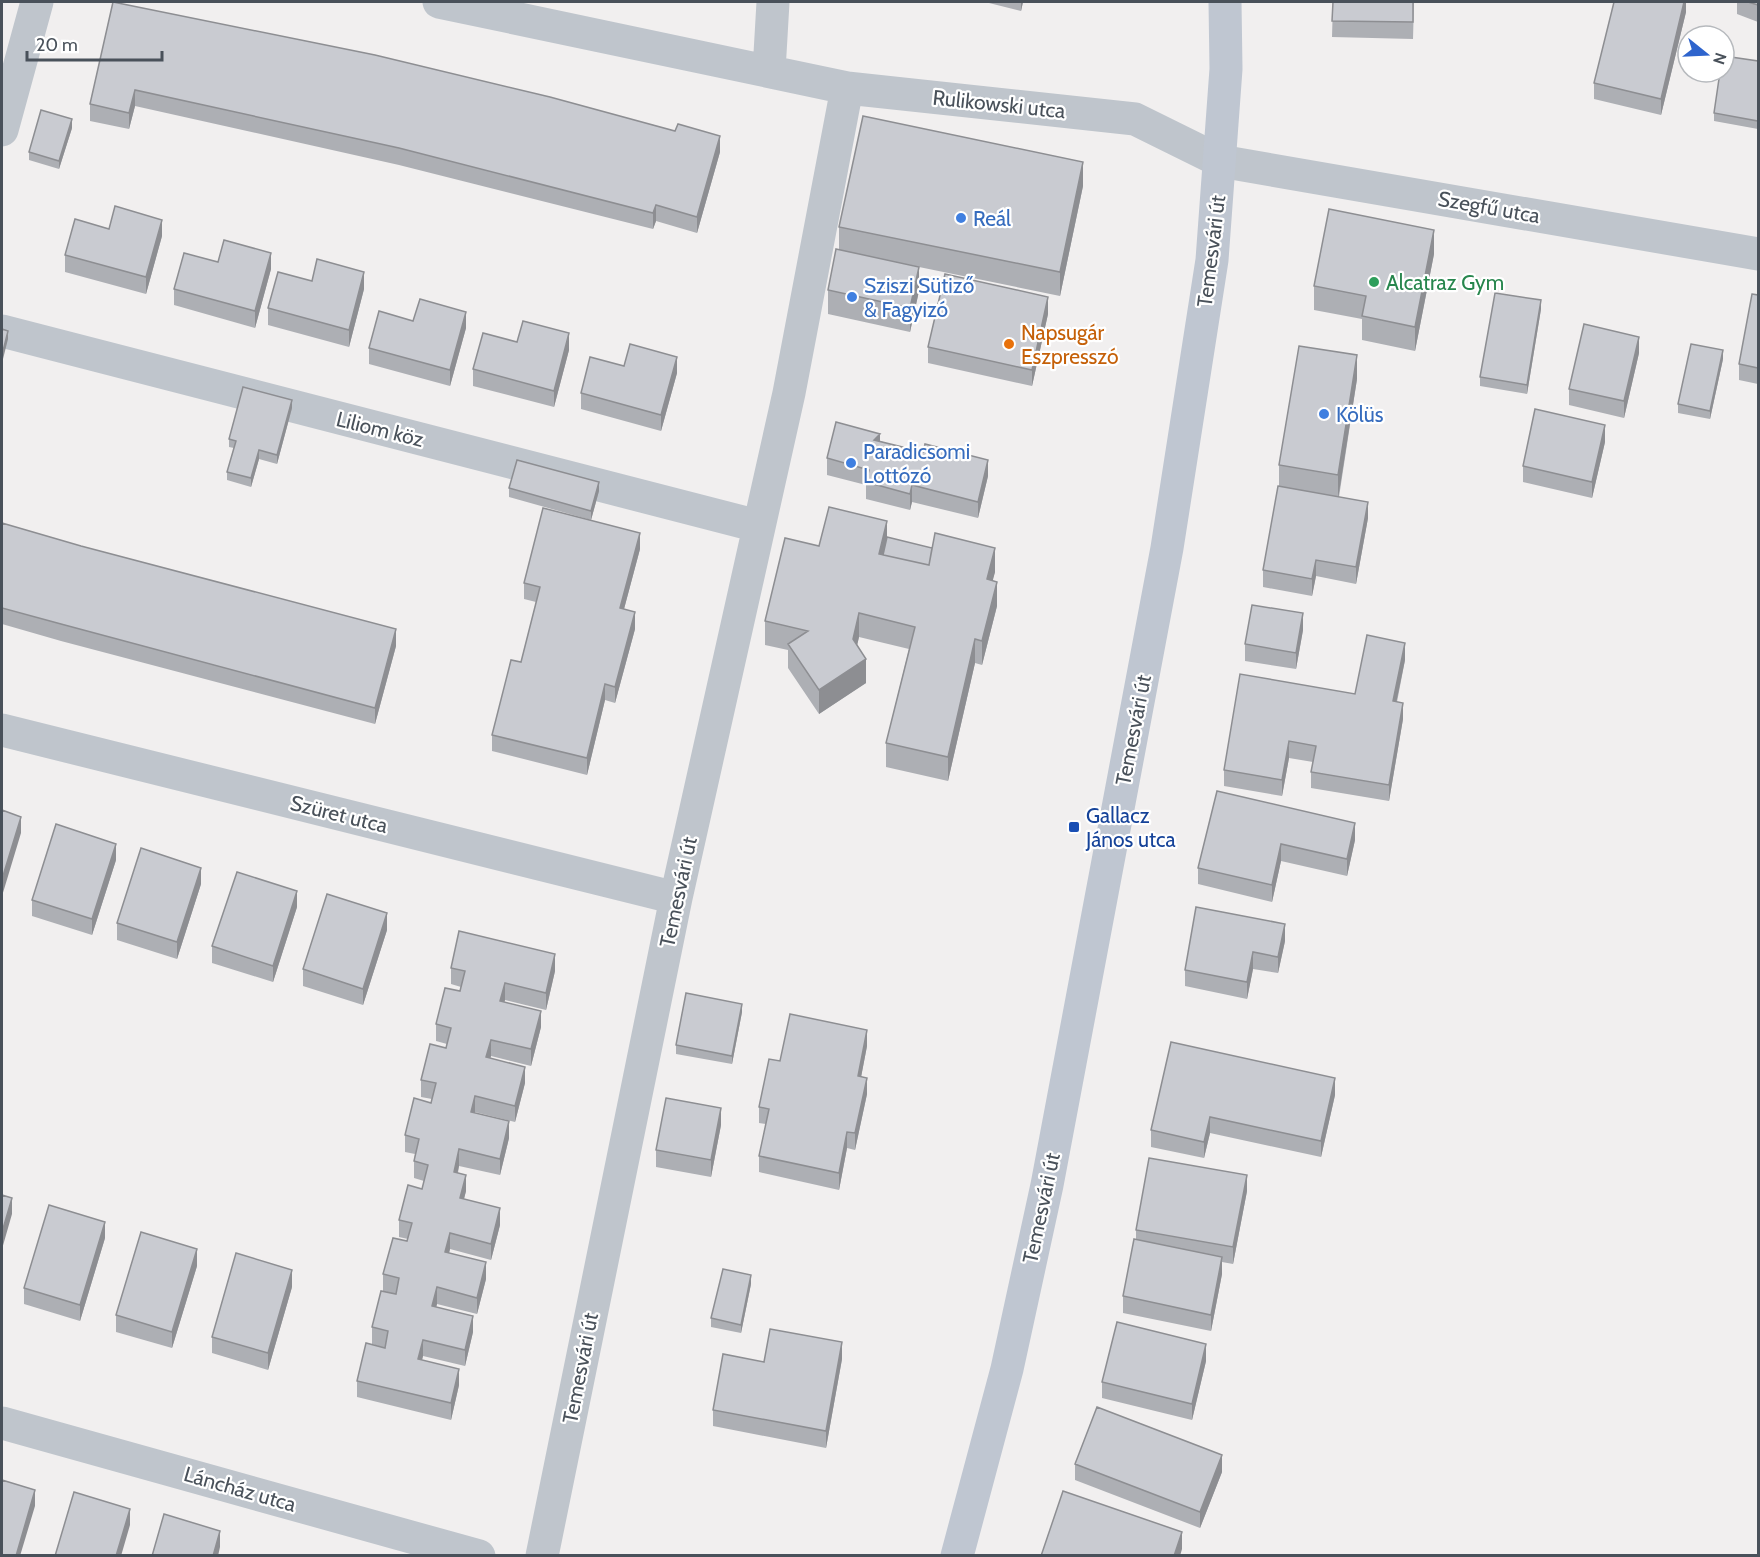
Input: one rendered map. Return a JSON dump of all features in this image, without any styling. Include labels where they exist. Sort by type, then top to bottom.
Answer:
[{"type":"street","points":[[2,130],[37,2]]},
{"type":"street","name":"Rulikowski utca","points":[[439,2],[848,88],[1136,119],[1220,161]]},
{"type":"street","points":[[769,71],[773,2]]},
{"type":"street","name":"Temesvári út","points":[[957,1556],[1006,1370],[1047,1185],[1167,548],[1212,260],[1226,69],[1225,2]]},
{"type":"street","name":"Temesvári út","points":[[542,1556],[676,898],[789,393],[848,88]]},
{"type":"street","name":"Szegfű utca","points":[[1220,161],[1758,254]]},
{"type":"street","name":"Liliom köz","points":[[2,332],[758,526]]},
{"type":"street","name":"Szüret utca","points":[[2,729],[676,898]]},
{"type":"street","name":"Láncház utca","points":[[2,1423],[479,1556]]},
{"type":"building","points":[[113,2],[375,55],[550,97],[675,131],[678,124],[720,136],[697,217],[656,205],[653,213],[399,148],[135,90],[129,113],[90,104]]},
{"type":"building","points":[[1333,2],[1413,2],[1413,22],[1332,21]]},
{"type":"building","points":[[1614,2],[1684,2],[1679,24],[1676,24],[1676,36],[1661,99],[1594,83]]},
{"type":"building","points":[[1736,58],[1758,61],[1758,121],[1714,113],[1718,84],[1736,84]]},
{"type":"building","points":[[41,110],[72,119],[59,161],[29,152]]},
{"type":"building","name":"Reál","points":[[863,116],[1083,162],[1060,272],[839,227]]},
{"type":"building","points":[[115,206],[162,220],[146,277],[65,255],[75,219],[109,229]]},
{"type":"building","name":"Alcatraz Gym","points":[[1329,209],[1434,230],[1415,327],[1362,316],[1366,296],[1314,286]]},
{"type":"building","points":[[224,240],[271,253],[255,311],[174,289],[184,253],[218,262]]},
{"type":"building","points":[[836,249],[919,267],[910,308],[828,290]]},
{"type":"building","points":[[317,259],[364,272],[349,330],[268,308],[278,272],[312,281]]},
{"type":"building","points":[[945,274],[1048,297],[1032,370],[928,347]]},
{"type":"building","points":[[1495,293],[1541,300],[1527,385],[1480,377]]},
{"type":"building","points":[[1752,294],[1758,295],[1758,368],[1739,364]]},
{"type":"building","points":[[420,299],[466,312],[450,370],[369,348],[379,311],[413,321]]},
{"type":"building","points":[[523,321],[569,333],[554,391],[473,369],[483,333],[517,342]]},
{"type":"building","points":[[1584,324],[1639,337],[1624,401],[1569,389]]},
{"type":"building","points":[[2,329],[8,331],[2,355]]},
{"type":"building","points":[[630,344],[677,357],[661,415],[581,393],[590,357],[624,366]]},
{"type":"building","points":[[1691,344],[1723,350],[1710,411],[1678,404]]},
{"type":"building","points":[[1299,346],[1357,355],[1338,475],[1279,465]]},
{"type":"building","points":[[243,387],[292,400],[277,455],[259,450],[251,478],[227,472],[236,441],[229,439]]},
{"type":"building","points":[[1535,409],[1605,425],[1592,482],[1523,466]]},
{"type":"building","points":[[836,422],[880,434],[874,440],[923,452],[925,444],[988,460],[978,502],[912,485],[910,494],[866,482],[869,470],[827,458]]},
{"type":"building","points":[[517,460],[599,482],[591,511],[509,488]]},
{"type":"building","points":[[1278,486],[1368,502],[1356,567],[1316,560],[1312,579],[1263,570]]},
{"type":"building","points":[[829,507],[887,521],[879,554],[929,565],[935,533],[995,548],[987,579],[997,582],[982,641],[975,639],[948,757],[886,743],[915,627],[859,613],[853,639],[866,659],[819,690],[788,644],[808,631],[765,621],[785,538],[819,546]]},
{"type":"building","points":[[543,508],[640,533],[620,608],[635,612],[615,687],[605,684],[587,758],[492,735],[511,660],[521,662],[540,587],[524,583]]},
{"type":"building","points":[[2,523],[396,629],[375,708],[2,608]]},
{"type":"building","points":[[887,537],[932,548],[929,565],[883,555]]},
{"type":"building","points":[[1252,605],[1303,613],[1296,653],[1245,644]]},
{"type":"building","points":[[1367,635],[1405,643],[1393,701],[1403,703],[1389,785],[1311,772],[1316,746],[1289,741],[1282,780],[1224,770],[1240,674],[1355,694]]},
{"type":"building","points":[[1217,791],[1355,823],[1347,859],[1281,844],[1272,885],[1198,868]]},
{"type":"building","points":[[2,810],[21,817],[2,879]]},
{"type":"building","points":[[56,824],[116,844],[92,919],[32,900]]},
{"type":"building","points":[[141,848],[201,868],[177,942],[117,923]]},
{"type":"building","points":[[237,872],[297,891],[273,966],[212,946]]},
{"type":"building","points":[[327,894],[387,913],[363,989],[303,969]]},
{"type":"building","points":[[1196,907],[1285,924],[1278,957],[1253,952],[1247,982],[1185,970]]},
{"type":"building","points":[[459,931],[555,954],[546,993],[505,983],[500,1001],[541,1011],[531,1049],[491,1040],[486,1057],[525,1067],[515,1106],[475,1096],[471,1112],[509,1121],[500,1159],[459,1149],[454,1172],[466,1175],[460,1198],[500,1208],[491,1244],[450,1233],[445,1252],[486,1262],[477,1298],[437,1287],[432,1306],[473,1316],[465,1350],[423,1340],[418,1359],[459,1369],[451,1403],[357,1381],[366,1343],[385,1348],[388,1331],[372,1327],[381,1291],[396,1294],[399,1278],[383,1274],[393,1238],[407,1241],[412,1223],[399,1220],[408,1185],[422,1189],[428,1165],[414,1161],[419,1139],[405,1135],[414,1098],[431,1103],[436,1083],[421,1080],[430,1044],[446,1048],[451,1028],[436,1024],[445,988],[460,991],[465,971],[451,968]]},
{"type":"building","points":[[686,993],[742,1004],[732,1056],[676,1045]]},
{"type":"building","points":[[790,1014],[867,1030],[858,1076],[867,1078],[855,1133],[847,1132],[839,1173],[759,1156],[769,1109],[759,1107],[769,1059],[780,1061]]},
{"type":"building","points":[[1171,1042],[1335,1078],[1321,1141],[1210,1117],[1204,1142],[1151,1130]]},
{"type":"building","points":[[666,1098],[721,1108],[711,1160],[656,1150]]},
{"type":"building","points":[[1149,1158],[1247,1175],[1233,1247],[1136,1230]]},
{"type":"building","points":[[2,1195],[12,1198],[2,1232]]},
{"type":"building","points":[[49,1205],[105,1222],[80,1305],[24,1288]]},
{"type":"building","points":[[141,1232],[197,1249],[172,1332],[116,1315]]},
{"type":"building","points":[[1134,1239],[1222,1257],[1211,1315],[1123,1296]]},
{"type":"building","points":[[236,1253],[292,1270],[268,1353],[212,1337]]},
{"type":"building","points":[[723,1269],[751,1275],[741,1325],[711,1318]]},
{"type":"building","points":[[1117,1322],[1206,1344],[1192,1404],[1102,1382]]},
{"type":"building","points":[[770,1329],[842,1342],[826,1431],[713,1410],[723,1354],[764,1362]]},
{"type":"building","points":[[1097,1407],[1222,1455],[1200,1512],[1075,1464]]},
{"type":"building","points":[[2,1480],[35,1490],[16,1556],[2,1556]]},
{"type":"building","points":[[1063,1491],[1182,1532],[1174,1556],[1041,1556]]},
{"type":"building","points":[[74,1492],[130,1509],[116,1556],[55,1556]]},
{"type":"building","points":[[164,1514],[220,1531],[213,1556],[152,1556]]},
{"type":"place","name":"Reál","points":[[961,218]]},
{"type":"place","name":"Alcatraz Gym","points":[[1374,282]]},
{"type":"place","name":"Sziszi Sütiző & Fagyizó","points":[[852,297]]},
{"type":"place","name":"Napsugár Eszpresszó","points":[[1009,344]]},
{"type":"place","name":"Kölüs","points":[[1324,414]]},
{"type":"place","name":"Paradicsomi Lottózó","points":[[851,463]]},
{"type":"place","name":"Gallacz János utca","points":[[1074,827]]}]
